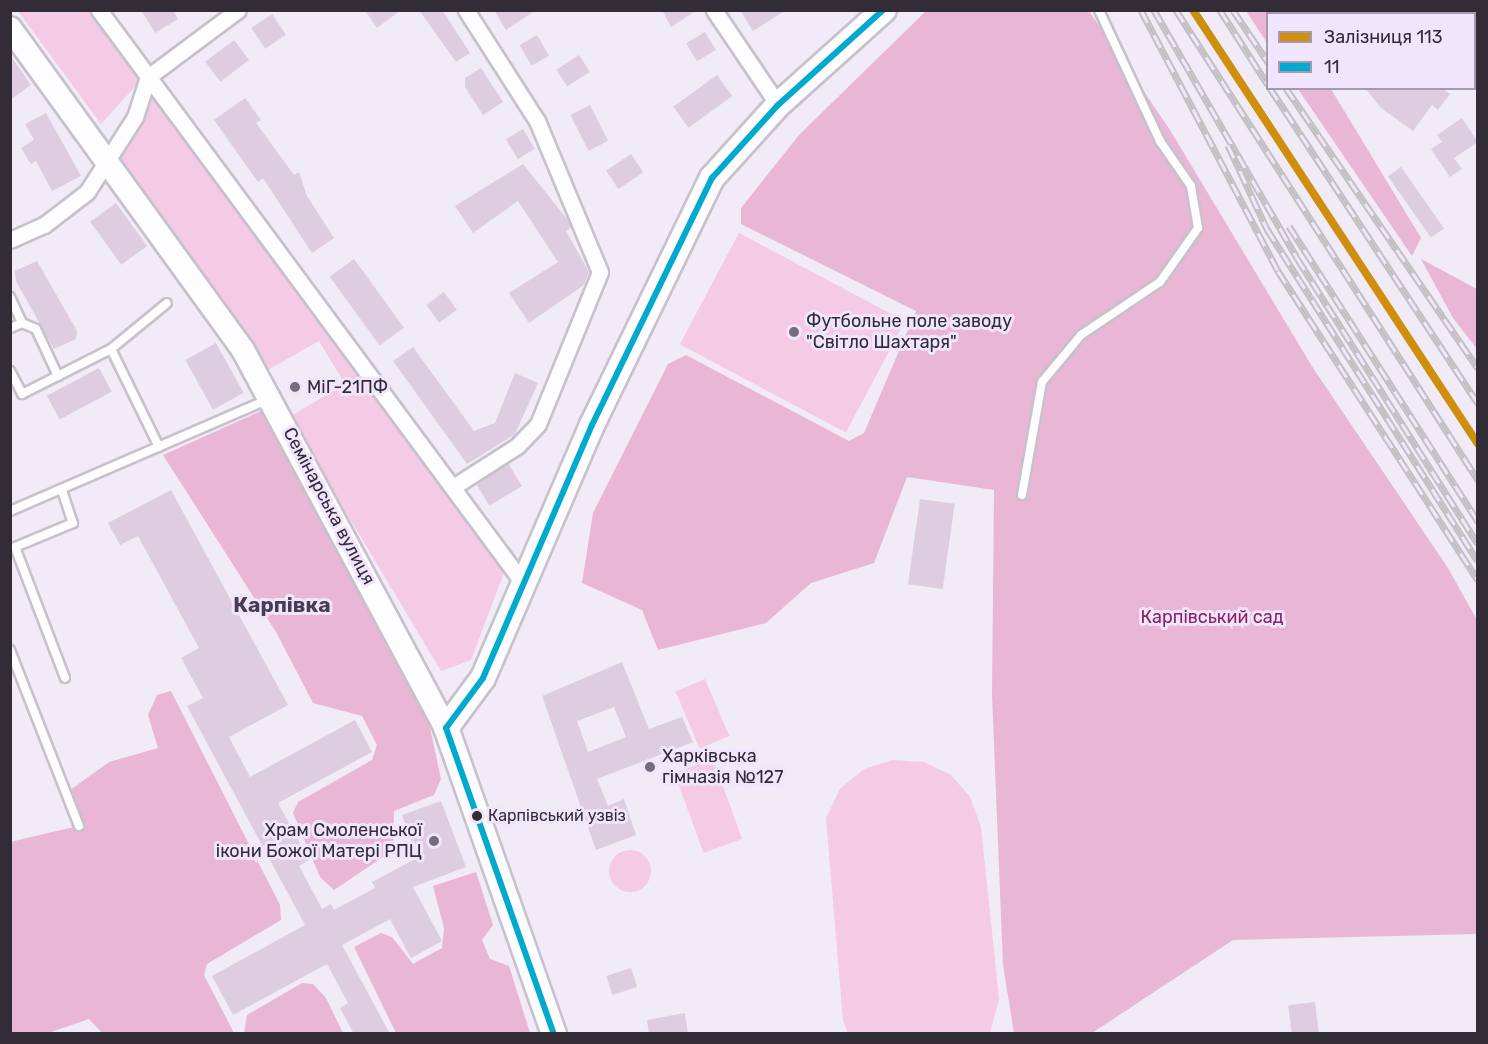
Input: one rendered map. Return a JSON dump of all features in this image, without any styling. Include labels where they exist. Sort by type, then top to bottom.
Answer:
[{"type":"main road","points":[[446,728],[483,678],[523,583],[690,215],[712,178],[778,105],[884,10]]},
{"type":"main road","name":"Семінарська вулиця","points":[[10,28],[108,162],[271,398],[446,728],[554,1034]]},
{"type":"street","points":[[99,10],[523,583]]},
{"type":"street","points":[[10,240],[44,225],[73,203],[108,162],[145,95],[148,77],[238,10]]},
{"type":"street","points":[[453,488],[517,446],[538,424],[600,272],[537,121],[466,10]]},
{"type":"street","points":[[714,10],[778,105]]},
{"type":"lane","points":[[1023,495],[1042,382],[1081,335],[1160,282],[1198,228],[1191,186],[1160,141],[1099,10]]},
{"type":"lane","points":[[10,297],[22,323],[36,330],[58,376]]},
{"type":"lane","points":[[10,371],[22,394],[111,349],[167,303]]},
{"type":"lane","points":[[10,328],[22,323]]},
{"type":"lane","points":[[111,349],[159,447]]},
{"type":"lane","points":[[10,511],[271,398]]},
{"type":"lane","points":[[62,490],[73,523],[15,547],[65,678]]},
{"type":"lane","points":[[10,650],[79,826]]},
{"type":"shaded area","points":[[18,11],[93,11],[142,79],[101,124]]},
{"type":"shaded area","points":[[155,91],[505,570],[471,660],[441,671],[289,417],[345,384],[319,341],[266,371],[117,159]]},
{"type":"shaded area","name":"Футбольне поле заводу \"Світло Шахтаря\"","points":[[739,233],[905,321],[846,433],[680,344]]},
{"type":"shaded area","points":[[705,679],[729,736],[700,749],[676,692]]},
{"type":"shaded area","points":[[713,759],[742,839],[704,853],[674,773]]},
{"type":"shaded area","points":[[893,760],[924,762],[951,775],[970,797],[981,827],[999,999],[990,1033],[848,1033],[843,1020],[826,818],[840,789],[864,769]]},
{"type":"shaded area","points":[[630,850],[645,856],[651,871],[645,886],[630,892],[615,886],[609,871],[615,856]]},
{"type":"green space","name":"Карпівський сад","points":[[926,11],[1089,11],[1170,130],[1313,368],[1448,568],[1477,620],[1477,934],[1233,940],[1092,1033],[1014,1033],[1003,965],[992,695],[994,490],[907,477],[874,563],[811,583],[766,623],[658,650],[642,610],[582,583],[593,513],[668,364],[686,355],[849,441],[864,433],[916,311],[741,224],[741,208],[799,135]]},
{"type":"green space","points":[[1246,11],[1266,12],[1266,41]]},
{"type":"green space","points":[[1299,90],[1332,90],[1421,238],[1412,256]]},
{"type":"green space","points":[[1421,259],[1477,289],[1477,349],[1453,318]]},
{"type":"green space","points":[[261,411],[398,658],[429,723],[441,779],[434,795],[394,811],[393,845],[386,855],[334,890],[320,877],[293,813],[298,802],[372,760],[377,745],[362,716],[313,703],[276,632],[163,455]]},
{"type":"green space","points":[[171,691],[280,905],[281,920],[207,964],[204,975],[234,1033],[102,1033],[89,1019],[48,1033],[11,1033],[10,842],[78,826],[66,793],[109,762],[158,748],[148,715],[157,695]]},
{"type":"green space","points":[[476,872],[493,925],[482,940],[490,959],[509,966],[530,1033],[396,1033],[354,947],[381,933],[392,937],[413,964],[442,948],[444,928],[433,886]]},
{"type":"green space","points":[[302,983],[313,984],[326,998],[343,1033],[244,1033],[247,1015]]},
{"type":"building","points":[[141,10],[173,10],[178,19],[155,33]]},
{"type":"building","points":[[365,10],[401,10],[377,28]]},
{"type":"building","points":[[419,10],[442,10],[470,53],[456,62]]},
{"type":"building","points":[[494,10],[536,10],[506,30]]},
{"type":"building","points":[[662,10],[697,10],[671,27]]},
{"type":"building","points":[[740,10],[786,10],[753,31]]},
{"type":"building","points":[[272,14],[286,35],[265,49],[251,28]]},
{"type":"building","points":[[705,32],[716,50],[697,61],[686,43]]},
{"type":"building","points":[[537,35],[549,56],[532,66],[520,45]]},
{"type":"building","points":[[234,40],[249,60],[220,82],[205,62]]},
{"type":"building","points":[[10,55],[31,85],[10,100]]},
{"type":"building","points":[[579,55],[590,72],[567,86],[556,70]]},
{"type":"building","points":[[481,68],[503,102],[483,115],[465,87],[465,78]]},
{"type":"building","points":[[717,75],[732,96],[689,128],[673,107]]},
{"type":"building","points":[[1367,90],[1445,90],[1450,94],[1438,110],[1432,105],[1413,131],[1381,108]]},
{"type":"building","points":[[245,98],[261,120],[256,123],[294,175],[299,172],[307,196],[334,238],[312,253],[263,178],[258,182],[214,120]]},
{"type":"building","points":[[590,105],[608,141],[589,151],[570,115]]},
{"type":"building","points":[[46,113],[81,176],[52,191],[36,161],[31,164],[21,148],[34,140],[25,124]]},
{"type":"building","points":[[1462,118],[1478,142],[1454,158],[1462,169],[1450,177],[1431,149],[1442,142],[1437,135]]},
{"type":"building","points":[[523,129],[535,149],[518,159],[506,139]]},
{"type":"building","points":[[631,154],[643,172],[618,189],[606,171]]},
{"type":"building","points":[[523,164],[567,219],[571,227],[566,231],[589,272],[584,285],[529,323],[509,293],[558,262],[518,201],[473,233],[455,206]]},
{"type":"building","points":[[1401,167],[1444,228],[1431,238],[1388,176]]},
{"type":"building","points":[[116,203],[147,246],[121,265],[90,222]]},
{"type":"building","points":[[354,259],[404,328],[380,345],[330,277]]},
{"type":"building","points":[[37,261],[77,331],[76,339],[54,349],[16,281],[15,271]]},
{"type":"building","points":[[444,292],[457,310],[439,323],[426,305]]},
{"type":"building","points":[[216,343],[244,393],[213,410],[185,360]]},
{"type":"building","points":[[413,347],[474,431],[495,423],[515,373],[538,383],[515,434],[467,464],[393,361]]},
{"type":"building","points":[[99,368],[112,392],[60,420],[47,396]]},
{"type":"building","points":[[508,463],[522,486],[489,506],[475,483]]},
{"type":"building","points":[[171,490],[288,705],[229,737],[250,777],[355,720],[372,752],[278,803],[309,860],[299,866],[322,909],[331,904],[334,910],[375,888],[372,882],[417,858],[402,815],[441,801],[466,867],[413,887],[442,941],[411,958],[390,919],[342,945],[390,1034],[354,1034],[340,1008],[348,1003],[327,964],[233,1015],[212,976],[305,925],[187,706],[203,698],[181,658],[199,648],[138,536],[120,545],[108,523]]},
{"type":"building","points":[[920,499],[955,504],[943,589],[908,584]]},
{"type":"building","points":[[622,662],[649,729],[682,717],[693,742],[597,779],[608,806],[624,799],[636,835],[596,850],[542,696]],"holes":[[[614,707],[626,737],[588,752],[577,721]]]},
{"type":"building","points":[[631,968],[637,987],[612,995],[606,976]]},
{"type":"building","points":[[1315,1002],[1319,1034],[1292,1034],[1288,1005]]},
{"type":"building","points":[[685,1013],[688,1034],[649,1034],[647,1020]]},
{"type":"railway","points":[[1141,10],[1278,271],[1478,580]]},
{"type":"railway","points":[[1154,10],[1297,258],[1478,544]]},
{"type":"railway","points":[[1176,10],[1478,480]]},
{"type":"railway","points":[[1220,10],[1266,82]]},
{"type":"railway","points":[[1233,10],[1266,59]]},
{"type":"railway","points":[[1271,90],[1478,404]]},
{"type":"railway","points":[[1287,90],[1478,368]]},
{"type":"railway","points":[[1228,145],[1267,229],[1478,561]]},
{"type":"railway","points":[[1289,226],[1478,522]]},
{"type":"rail line","name":"113","points":[[1193,10],[1478,444]]},
{"type":"transit line","name":"11","points":[[446,728],[483,678],[592,425],[712,178],[778,105],[883,10]]},
{"type":"transit line","name":"11","points":[[446,728],[554,1034]]},
{"type":"place","name":"Футбольне поле заводу \"Світло Шахтаря\"","points":[[794,332]]},
{"type":"place","name":"МіГ-21ПФ","points":[[295,387]]},
{"type":"place","name":"Харківська гімназія №127","points":[[650,767]]},
{"type":"place","name":"Карпівський узвіз","points":[[477,816]]},
{"type":"place","name":"Храм Смоленської ікони Божої Матері РПЦ","points":[[434,841]]},
{"type":"district","name":"Карпівка","points":[[282,605]]}]
